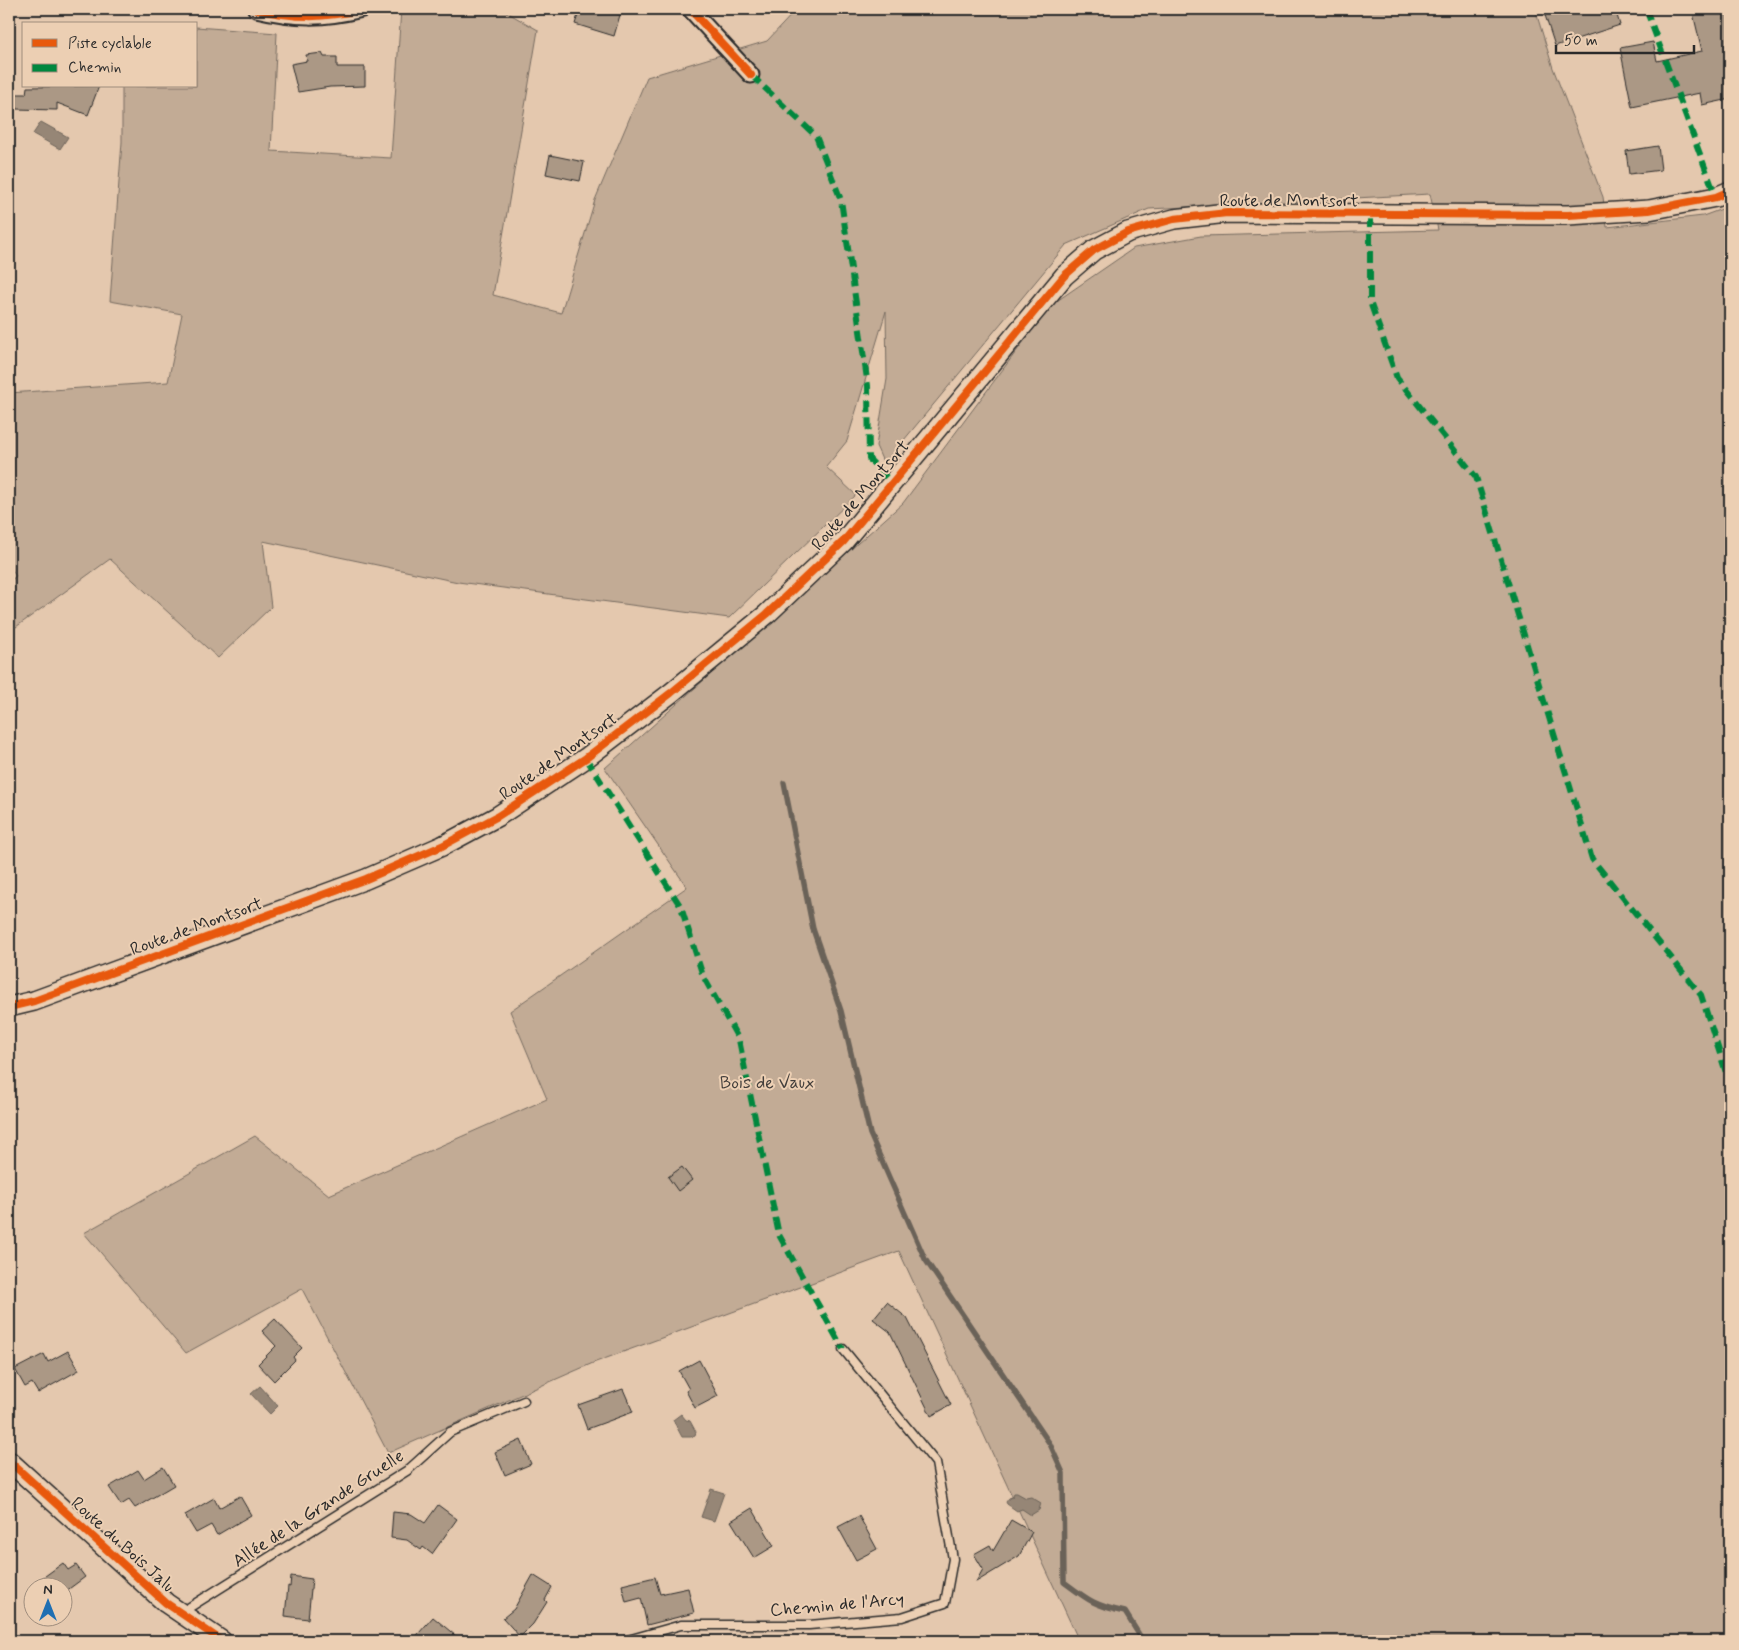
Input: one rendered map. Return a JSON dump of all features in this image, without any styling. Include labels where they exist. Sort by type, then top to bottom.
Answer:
[{"type":"street","points":[[256,9],[309,17],[341,14],[362,9]]},
{"type":"street","points":[[690,9],[750,75]]},
{"type":"street","name":"Route de Montsort","points":[[9,1007],[34,1001],[366,879],[442,846],[498,816],[586,758],[671,693],[767,614],[844,541],[1064,276],[1094,250],[1128,232],[1174,219],[1227,213],[1568,216],[1649,210],[1716,196],[1730,191]]},
{"type":"street","name":"Route du Bois Jalu","points":[[9,1461],[166,1603],[222,1641]]},
{"type":"lane","name":"Chemin de l'Arcy","points":[[624,1641],[681,1625],[809,1625],[902,1617],[945,1603],[953,1559],[936,1463],[843,1349]]},
{"type":"lane","name":"Allée de la Grande Gruelle","points":[[181,1613],[408,1470],[450,1432],[524,1400]]},
{"type":"green space","name":"Bois de Vaux","points":[[401,9],[501,9],[538,30],[493,295],[561,313],[595,200],[647,77],[767,41],[797,9],[1535,9],[1553,68],[1603,197],[1607,227],[1703,216],[1730,206],[1730,1641],[1079,1641],[899,1251],[593,1363],[388,1453],[302,1289],[186,1353],[84,1233],[255,1136],[329,1195],[547,1099],[510,1011],[687,887],[605,768],[903,503],[1051,305],[1134,248],[1201,236],[1438,230],[1430,194],[1149,209],[1066,245],[884,464],[876,446],[887,379],[886,311],[847,441],[826,467],[856,495],[729,618],[458,582],[263,541],[271,607],[218,658],[110,559],[9,632],[9,582],[16,576],[9,566],[9,393],[168,382],[182,314],[110,301],[122,142],[122,88],[198,88],[198,27],[277,33],[271,151],[391,158]]},
{"type":"shaded area","points":[[41,122],[68,137],[60,149],[33,134]]},
{"type":"shaded area","points":[[260,1386],[278,1406],[270,1414],[251,1394]]},
{"type":"shaded area","points":[[681,1414],[686,1420],[690,1421],[696,1432],[695,1435],[682,1437],[673,1420]]},
{"type":"shaded area","points":[[711,1489],[724,1493],[714,1521],[701,1517]]},
{"type":"shaded area","points":[[1014,1493],[1026,1498],[1031,1497],[1041,1503],[1039,1510],[1031,1515],[1022,1509],[1017,1511],[1006,1502]]},
{"type":"building","points":[[580,9],[601,9],[620,15],[614,36],[575,24]]},
{"type":"building","points":[[1543,9],[1615,9],[1620,25],[1555,46]]},
{"type":"building","points":[[1692,9],[1730,9],[1730,99],[1702,105],[1700,93],[1632,107],[1620,48],[1653,42],[1657,61],[1702,51]]},
{"type":"building","points":[[322,53],[324,57],[337,57],[337,67],[365,67],[365,86],[330,87],[298,92],[291,64],[307,61],[306,55]]},
{"type":"building","points":[[27,88],[98,88],[88,115],[57,103],[57,110],[16,109],[16,94],[26,94]]},
{"type":"building","points":[[1658,146],[1661,170],[1629,174],[1626,151]]},
{"type":"building","points":[[550,155],[584,162],[580,181],[546,174]]},
{"type":"building","points":[[682,1167],[692,1180],[678,1191],[668,1177]]},
{"type":"building","points":[[887,1302],[907,1318],[951,1405],[931,1416],[890,1332],[873,1319]]},
{"type":"building","points":[[275,1319],[302,1348],[293,1357],[295,1360],[274,1381],[258,1364],[276,1346],[262,1331]]},
{"type":"building","points":[[68,1351],[79,1370],[38,1393],[32,1383],[25,1387],[15,1369],[44,1354],[48,1362]]},
{"type":"building","points":[[699,1360],[718,1396],[695,1408],[686,1391],[689,1389],[679,1371]]},
{"type":"building","points":[[623,1389],[633,1412],[587,1429],[578,1405]]},
{"type":"building","points":[[521,1440],[531,1464],[505,1475],[495,1452]]},
{"type":"building","points":[[163,1467],[174,1485],[135,1508],[129,1500],[121,1505],[109,1487],[138,1470],[144,1479]]},
{"type":"building","points":[[240,1496],[251,1515],[217,1535],[211,1525],[196,1533],[185,1515],[214,1498],[219,1508]]},
{"type":"building","points":[[438,1505],[457,1519],[432,1554],[423,1547],[421,1550],[407,1540],[391,1538],[393,1512],[411,1514],[425,1523]]},
{"type":"building","points":[[752,1508],[774,1546],[754,1558],[731,1521]]},
{"type":"building","points":[[859,1516],[877,1549],[856,1560],[838,1527]]},
{"type":"building","points":[[1011,1520],[1032,1532],[1019,1556],[976,1582],[983,1569],[974,1554],[990,1545],[993,1551]]},
{"type":"building","points":[[63,1563],[68,1570],[76,1565],[85,1577],[72,1587],[72,1578],[42,1578]]},
{"type":"building","points":[[533,1575],[552,1587],[545,1600],[547,1602],[533,1624],[520,1637],[503,1618],[514,1609]]},
{"type":"building","points":[[291,1576],[312,1579],[308,1619],[285,1616]]},
{"type":"building","points":[[655,1577],[660,1594],[688,1588],[694,1613],[647,1625],[641,1598],[626,1602],[622,1585]]},
{"type":"building","points":[[433,1617],[462,1641],[412,1641]]},
{"type":"waterway","points":[[784,783],[813,929],[841,1011],[870,1134],[925,1259],[1050,1444],[1063,1473],[1064,1582],[1092,1602],[1125,1612],[1143,1641]]},
{"type":"marked path","points":[[1646,9],[1716,197]]},
{"type":"marked path","points":[[751,75],[816,136],[841,200],[868,386],[869,459],[891,482]]},
{"type":"marked path","points":[[1370,215],[1370,302],[1397,378],[1476,477],[1592,859],[1701,995],[1730,1085]]},
{"type":"marked path","points":[[586,758],[681,907],[703,976],[739,1040],[779,1235],[843,1349]]},
{"type":"cycle path","points":[[256,9],[296,16],[322,16],[362,9]]},
{"type":"cycle path","points":[[690,9],[751,75]]},
{"type":"cycle path","points":[[9,1007],[34,1001],[366,879],[442,846],[498,816],[586,758],[671,693],[767,614],[844,541],[1064,276],[1094,250],[1128,232],[1174,219],[1227,213],[1568,215],[1649,210],[1716,197],[1730,191]]},
{"type":"cycle path","points":[[9,1461],[166,1603],[222,1641]]}]
